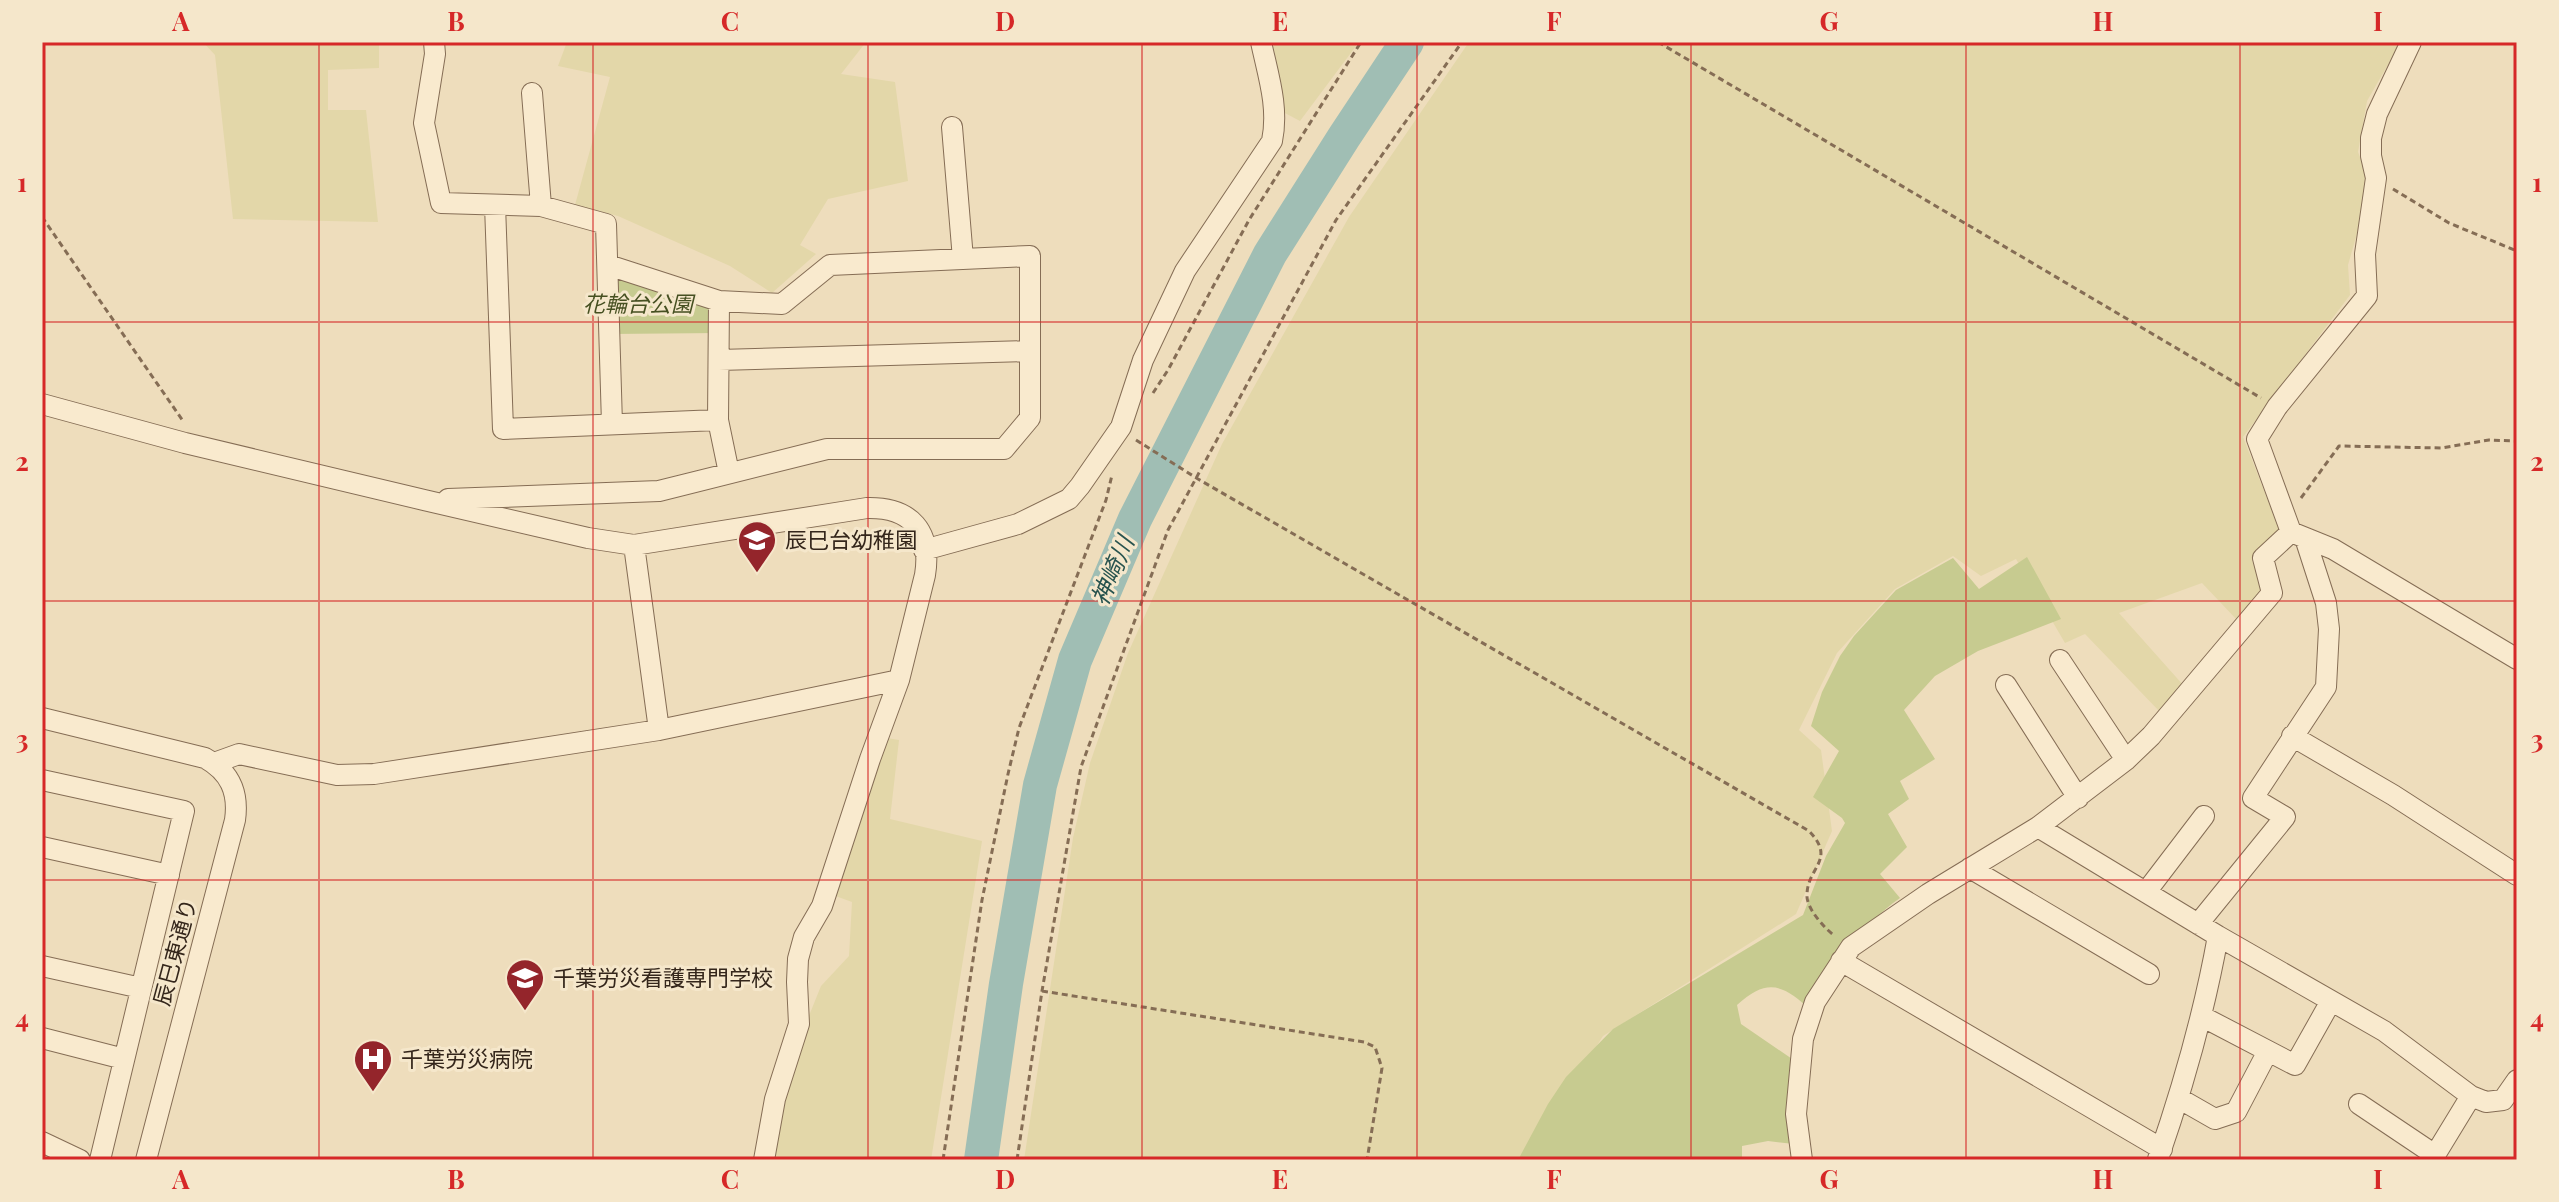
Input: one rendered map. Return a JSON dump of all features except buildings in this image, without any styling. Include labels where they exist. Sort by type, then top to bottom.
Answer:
[{"type":"street","points":[[434,42],[435,54],[424,123],[441,203],[541,206],[606,224],[612,424]]},
{"type":"street","points":[[924,550],[1018,524],[1069,499],[1121,427],[1143,360],[1180,281],[1272,141],[1276,123],[1275,105],[1261,42]]},
{"type":"street","points":[[2198,924],[2285,817],[2253,798],[2326,687],[2329,629],[2326,603],[2257,439],[2277,407],[2367,296],[2365,254],[2376,178],[2371,138],[2377,114],[2411,42]]},
{"type":"street","points":[[532,93],[541,206]]},
{"type":"street","points":[[952,127],[963,259]]},
{"type":"street","points":[[495,205],[503,429],[718,420]]},
{"type":"street","points":[[424,500],[659,491],[827,449],[1004,449],[1030,418],[1030,256],[830,265],[782,304],[719,301],[608,265]]},
{"type":"street","points":[[719,301],[718,420],[729,473]]},
{"type":"street","points":[[719,360],[1030,351]]},
{"type":"street","points":[[42,404],[201,447],[588,538],[634,545],[867,508],[886,508],[912,520],[920,530],[927,563],[925,575],[899,680],[822,906],[804,937],[798,959],[799,1024],[775,1099],[764,1160]]},
{"type":"street","points":[[2294,530],[2333,549],[2517,659]]},
{"type":"street","points":[[1802,1160],[1796,1114],[1803,1039],[1815,1002],[1846,954],[1881,924],[2038,827],[2126,760],[2151,736],[2272,593],[2263,558],[2294,530]]},
{"type":"street","points":[[634,545],[659,730]]},
{"type":"street","points":[[2060,660],[2126,760]]},
{"type":"street","points":[[42,718],[205,758],[214,763],[239,754],[337,775],[374,774],[659,730],[899,680]]},
{"type":"street","points":[[2006,685],[2078,798]]},
{"type":"street","points":[[2292,736],[2393,795],[2517,875]]},
{"type":"street","name":"辰巳東通り","points":[[146,1160],[235,820],[236,794],[226,774],[214,763]]},
{"type":"street","points":[[42,780],[184,811],[100,1160]]},
{"type":"street","points":[[2146,892],[2204,816]]},
{"type":"street","points":[[2038,827],[2218,936],[2384,1031],[2471,1096],[2486,1102],[2503,1100],[2517,1080]]},
{"type":"street","points":[[42,847],[169,875]]},
{"type":"street","points":[[1970,868],[2149,974]]},
{"type":"street","points":[[1846,954],[2160,1154],[2180,1099],[2203,1017],[2218,936]]},
{"type":"street","points":[[42,966],[141,988]]},
{"type":"street","points":[[2203,1017],[2295,1065],[2331,1001]]},
{"type":"street","points":[[42,1038],[124,1059]]},
{"type":"street","points":[[2180,1099],[2215,1119],[2236,1112],[2268,1051]]},
{"type":"street","points":[[2359,1104],[2434,1158],[2471,1096]]},
{"type":"street","points":[[42,1142],[80,1160]]},
{"type":"path","points":[[1148,398],[1168,370],[1249,220],[1361,42]]},
{"type":"path","points":[[1017,1160],[1042,991],[1081,767],[1168,530],[1336,220],[1462,42]]},
{"type":"path","points":[[1658,42],[2277,407]]},
{"type":"path","points":[[2376,178],[2449,223],[2517,251]]},
{"type":"path","points":[[42,217],[201,447]]},
{"type":"path","points":[[1133,438],[1198,479],[1809,831],[1819,842],[1822,852],[1806,895],[1810,906],[1846,954]]},
{"type":"path","points":[[2294,530],[2339,446],[2441,448],[2489,440],[2517,441]]},
{"type":"path","points":[[943,1160],[982,900],[1019,728],[1106,500],[1112,475]]},
{"type":"path","points":[[1042,991],[1364,1042],[1375,1047],[1382,1068],[1367,1160]]},
{"type":"shaded area","points":[[203,42],[379,42],[379,68],[328,70],[328,110],[366,110],[378,222],[233,219],[215,55]]},
{"type":"shaded area","points":[[567,42],[866,42],[841,74],[895,82],[908,181],[828,199],[800,245],[816,254],[772,293],[730,266],[618,216],[575,205],[610,77],[558,66]]},
{"type":"shaded area","points":[[1273,42],[1359,42],[1300,121],[1283,112]]},
{"type":"shaded area","points":[[1469,42],[2401,42],[2367,101],[2358,152],[2371,185],[2348,265],[2350,295],[2243,437],[2281,534],[2252,561],[2267,590],[2237,620],[2202,583],[2119,613],[2184,686],[2161,713],[2085,634],[2065,643],[2016,559],[1981,576],[1953,556],[1895,589],[1837,653],[1799,730],[1821,750],[1832,831],[1796,914],[1603,1036],[1524,1160],[1024,1160],[1073,838],[1090,763],[1128,653],[1222,444],[1349,217]]},
{"type":"shaded area","points":[[881,737],[899,740],[890,819],[982,841],[931,1160],[770,1160],[802,1033],[821,986],[849,956],[852,902],[830,894]]},
{"type":"green space","name":"花輪台公園","points":[[608,265],[719,301],[719,333],[610,334]]},
{"type":"green space","points":[[2027,557],[2061,619],[1978,651],[1935,676],[1904,710],[1935,759],[1900,781],[1909,799],[1888,814],[1907,847],[1880,874],[1900,898],[1861,934],[1811,1010],[1792,995],[1775,988],[1758,990],[1737,1005],[1741,1024],[1798,1063],[1794,1144],[1768,1141],[1742,1146],[1742,1160],[1518,1160],[1566,1077],[1613,1029],[1803,915],[1826,856],[1845,823],[1813,797],[1839,751],[1811,726],[1822,692],[1854,636],[1896,590],[1953,558],[1979,589]]},
{"type":"waterway","name":"神崎川","points":[[981,1160],[1006,984],[1040,785],[1075,660],[1135,519],[1270,254],[1407,42]]},
{"type":"place","name":"辰巳台幼稚園","points":[[757,574]]},
{"type":"place","name":"千葉労災看護専門学校","points":[[525,1012]]},
{"type":"place","name":"千葉労災病院","points":[[373,1093]]}]
